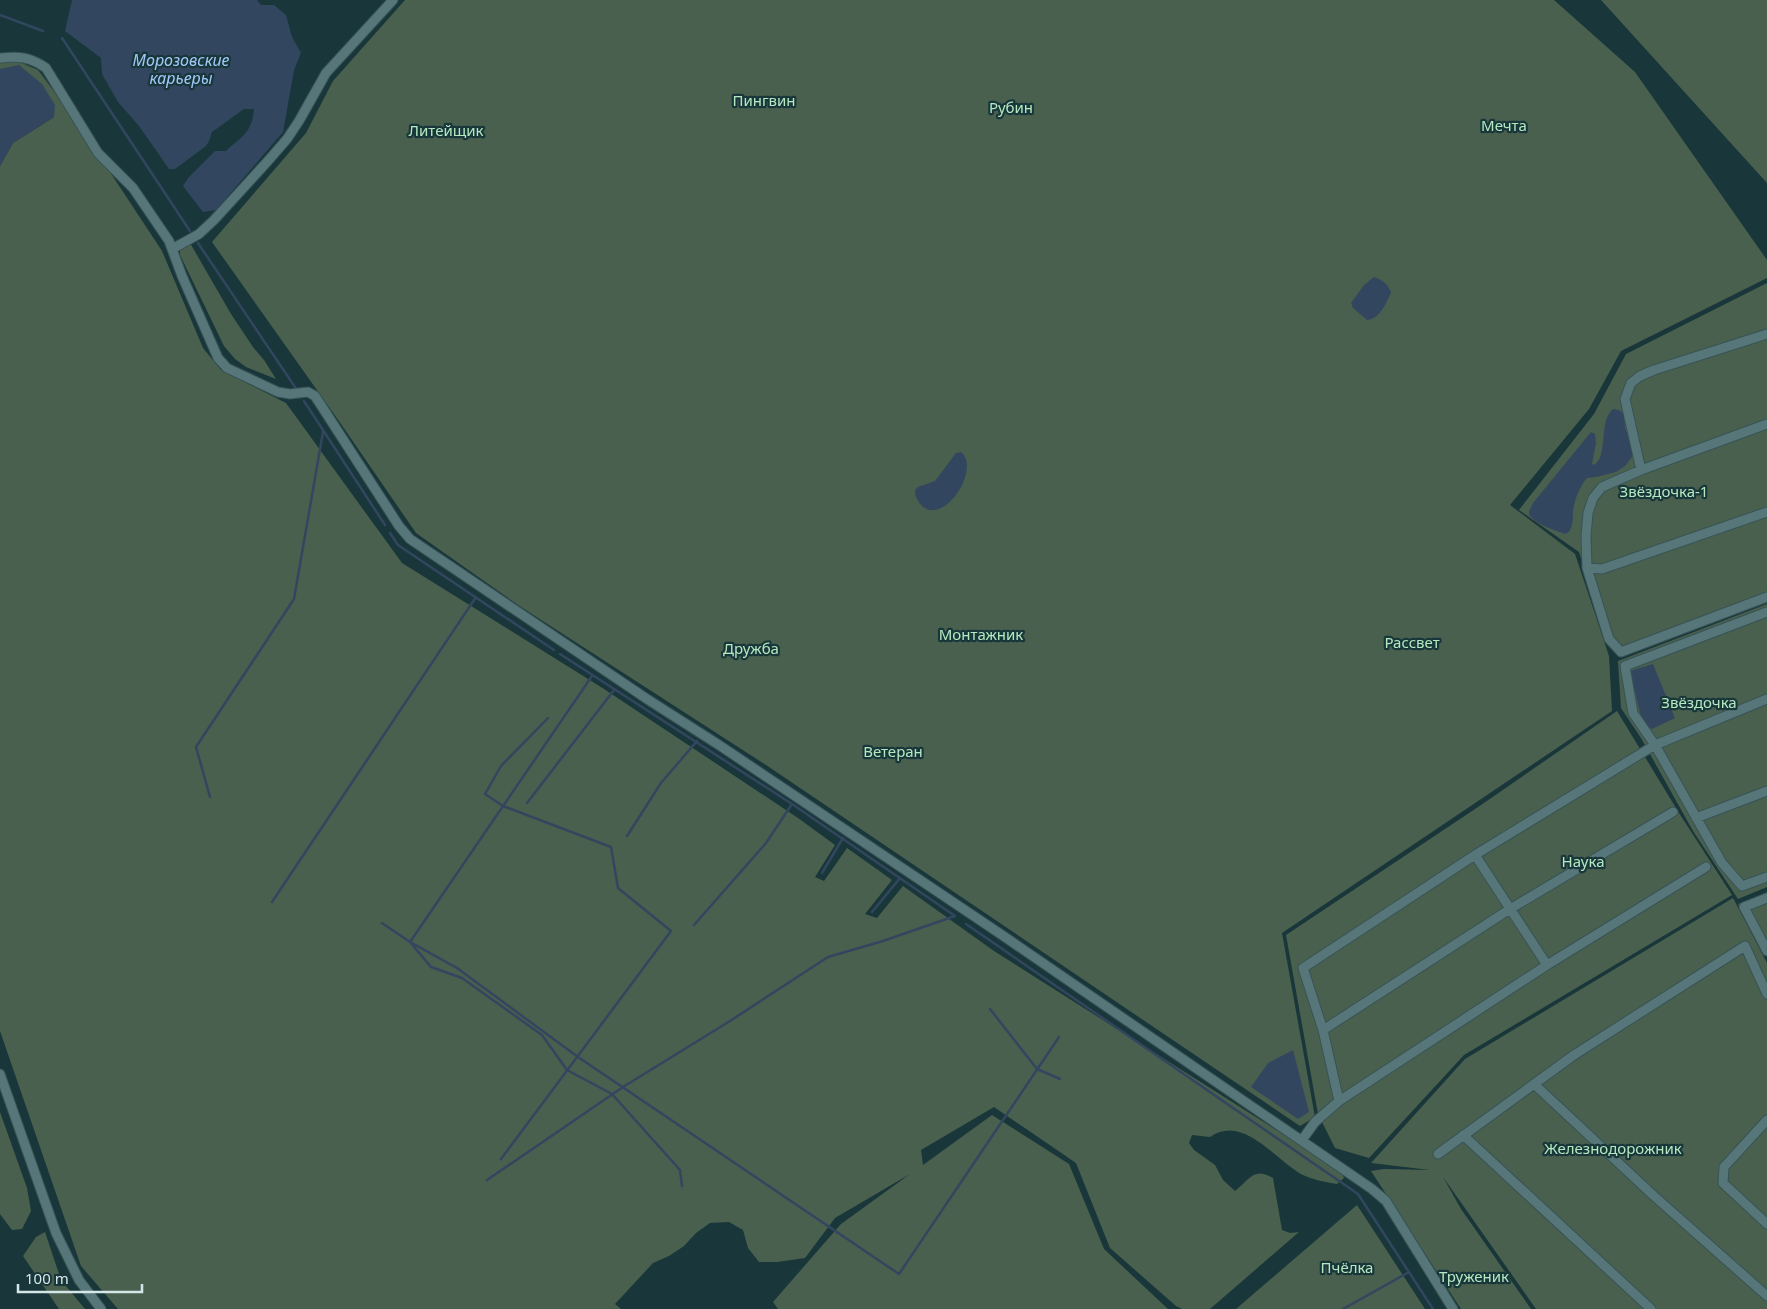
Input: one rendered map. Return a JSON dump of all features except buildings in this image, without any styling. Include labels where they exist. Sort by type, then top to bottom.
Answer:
[{"type":"street","points":[[172,249],[199,234],[209,225],[267,162],[287,139],[299,121],[326,73],[393,0]]},
{"type":"street","points":[[0,58],[34,59],[46,68],[98,153],[133,188],[169,241],[218,358],[227,368],[278,392],[290,394],[308,392],[315,396],[410,539],[639,694],[719,745],[1002,935],[1372,1189],[1386,1201],[1453,1309]]},
{"type":"street","points":[[1641,470],[1625,399],[1631,383],[1640,376],[1654,370],[1767,334]]},
{"type":"street","points":[[1767,424],[1641,470],[1602,487],[1593,498],[1588,512],[1586,536],[1587,568],[1609,639],[1620,652],[1767,597]]},
{"type":"street","points":[[1587,568],[1602,569],[1767,512]]},
{"type":"street","points":[[1767,612],[1626,666],[1633,713],[1655,745],[1722,863],[1742,886],[1767,877]]},
{"type":"street","points":[[1339,1101],[1323,1030],[1303,968],[1475,855],[1655,745],[1767,699]]},
{"type":"street","points":[[1696,818],[1767,790]]},
{"type":"street","points":[[1323,1030],[1510,909],[1673,812]]},
{"type":"street","points":[[1475,855],[1547,965]]},
{"type":"street","points":[[1302,1140],[1315,1122],[1339,1101],[1547,965],[1706,867]]},
{"type":"street","points":[[1767,898],[1744,907],[1767,951]]},
{"type":"street","points":[[1438,1154],[1574,1055],[1745,946],[1767,994]]},
{"type":"street","points":[[0,1074],[56,1233],[79,1280],[101,1309]]},
{"type":"street","points":[[1534,1084],[1654,1196],[1767,1296]]},
{"type":"street","points":[[1767,1120],[1724,1167],[1723,1183],[1767,1224]]},
{"type":"street","points":[[1463,1135],[1651,1309]]},
{"type":"green space","points":[[405,0],[1554,0],[1635,72],[1767,260],[1767,278],[1621,351],[1589,409],[1510,505],[1575,554],[1609,656],[1612,711],[1282,933],[1315,1117],[1300,1126],[766,765],[518,605],[416,533],[212,242],[306,133],[333,81]]},
{"type":"green space","points":[[1601,0],[1767,0],[1767,183]]},
{"type":"green space","points":[[15,60],[38,70],[75,119],[162,251],[203,348],[221,370],[286,403],[402,563],[604,689],[798,818],[835,845],[815,877],[824,881],[847,848],[892,880],[865,914],[877,918],[903,886],[994,951],[1341,1171],[1344,1178],[1337,1184],[1320,1181],[1303,1175],[1247,1135],[1235,1131],[1222,1131],[1210,1137],[1192,1135],[1189,1143],[1194,1150],[1215,1165],[1223,1180],[1235,1191],[1256,1174],[1261,1173],[1273,1178],[1282,1230],[1290,1233],[1299,1232],[1210,1309],[1182,1309],[1176,1306],[1110,1248],[1076,1163],[994,1107],[921,1150],[923,1165],[992,1115],[1069,1164],[1104,1249],[1168,1309],[778,1309],[773,1302],[841,1224],[910,1174],[835,1218],[805,1258],[777,1262],[759,1262],[748,1248],[743,1230],[729,1222],[710,1223],[696,1233],[684,1246],[669,1256],[653,1263],[615,1304],[621,1309],[118,1309],[81,1266],[0,1031],[0,166],[13,143],[54,117],[19,66],[0,69],[0,62]]},
{"type":"green space","points":[[190,243],[231,314],[276,379],[246,367],[235,359],[224,346],[180,255],[180,250]]},
{"type":"green space","name":"Звёздочка-1","points":[[1767,283],[1767,597],[1617,654],[1608,643],[1579,552],[1519,510],[1594,414],[1626,354]]},
{"type":"green space","name":"Звёздочка","points":[[1767,604],[1767,887],[1738,899],[1693,831],[1641,738],[1621,708],[1618,661]]},
{"type":"green space","name":"Наука","points":[[1617,711],[1732,895],[1464,1055],[1369,1158],[1335,1148],[1318,1114],[1286,935],[1481,805]]},
{"type":"green space","points":[[1767,892],[1767,956],[1738,904]]},
{"type":"green space","name":"Железнодорожник","points":[[1733,898],[1767,963],[1767,1309],[1536,1309],[1443,1177],[1461,1209],[1531,1309],[1461,1309],[1371,1171],[1384,1169],[1430,1170],[1371,1163],[1465,1059]]},
{"type":"green space","points":[[0,1112],[27,1188],[31,1211],[22,1229],[12,1230],[0,1214]]},
{"type":"green space","name":"Пчёлка","points":[[1357,1205],[1425,1309],[1236,1309]]},
{"type":"green space","points":[[45,1232],[61,1280],[85,1309],[59,1309],[23,1256],[36,1237]]},
{"type":"water","name":"Морозовские карьеры","points":[[72,0],[257,0],[261,5],[274,5],[286,15],[292,37],[301,53],[294,70],[283,132],[216,210],[203,212],[183,186],[189,177],[215,151],[226,151],[245,133],[251,124],[254,109],[244,109],[212,132],[206,146],[175,169],[169,169],[139,126],[118,102],[102,74],[101,58],[65,31]]},
{"type":"water","points":[[19,65],[42,84],[55,105],[54,117],[13,143],[0,166],[0,69]]},
{"type":"water","points":[[1374,277],[1385,283],[1391,293],[1379,314],[1367,320],[1353,308],[1351,303],[1364,285]]},
{"type":"water","points":[[1613,409],[1619,410],[1624,414],[1625,428],[1633,448],[1632,457],[1625,466],[1616,472],[1587,478],[1576,498],[1572,525],[1569,532],[1565,534],[1537,522],[1529,515],[1533,503],[1591,432],[1595,434],[1596,443],[1592,464],[1594,465],[1599,460],[1606,421],[1608,414]]},
{"type":"water","points":[[961,452],[966,460],[967,470],[958,492],[941,508],[932,510],[923,507],[917,499],[915,490],[918,487],[935,481],[956,453]]},
{"type":"water","points":[[1653,664],[1675,718],[1652,729],[1643,725],[1630,671]]},
{"type":"water","points":[[1293,1050],[1309,1112],[1298,1119],[1251,1087],[1268,1063]]},
{"type":"waterway","points":[[0,15],[43,31]]},
{"type":"waterway","points":[[62,38],[190,231]]},
{"type":"waterway","points":[[198,243],[297,390]]},
{"type":"waterway","points":[[304,401],[385,525]]},
{"type":"waterway","points":[[210,797],[196,747],[294,599],[323,432]]},
{"type":"waterway","points":[[390,533],[398,545],[554,650]]},
{"type":"waterway","points":[[272,902],[476,597]]},
{"type":"waterway","points":[[560,654],[792,804],[955,916]]},
{"type":"waterway","points":[[592,676],[410,942],[431,967],[462,978],[542,1035],[567,1070],[612,1094],[680,1170],[682,1186]]},
{"type":"waterway","points":[[527,803],[614,690]]},
{"type":"waterway","points":[[501,1159],[671,931],[618,888],[611,847],[503,806],[485,794],[501,766],[548,718]]},
{"type":"waterway","points":[[627,836],[661,783],[697,741]]},
{"type":"waterway","points":[[694,925],[766,843],[792,804]]},
{"type":"waterway","points":[[822,873],[843,838]]},
{"type":"waterway","points":[[872,912],[900,878]]},
{"type":"waterway","points":[[487,1180],[623,1087],[730,1021],[828,957],[883,941],[955,916]]},
{"type":"waterway","points":[[382,923],[410,942],[457,968],[578,1057],[899,1274],[1059,1037]]},
{"type":"waterway","points":[[966,924],[1358,1194],[1433,1309]]},
{"type":"waterway","points":[[990,1009],[1037,1069],[1060,1079]]},
{"type":"waterway","points":[[1343,1309],[1409,1272]]},
{"type":"park label","name":"Пингвин","points":[[764,101]]},
{"type":"park label","name":"Рубин","points":[[1011,108]]},
{"type":"park label","name":"Мечта","points":[[1504,126]]},
{"type":"park label","name":"Литейщик","points":[[446,131]]},
{"type":"park label","name":"Монтажник","points":[[981,635]]},
{"type":"park label","name":"Рассвет","points":[[1412,643]]},
{"type":"park label","name":"Дружба","points":[[751,649]]},
{"type":"park label","name":"Ветеран","points":[[893,752]]},
{"type":"park label","name":"Труженик","points":[[1474,1277]]}]
